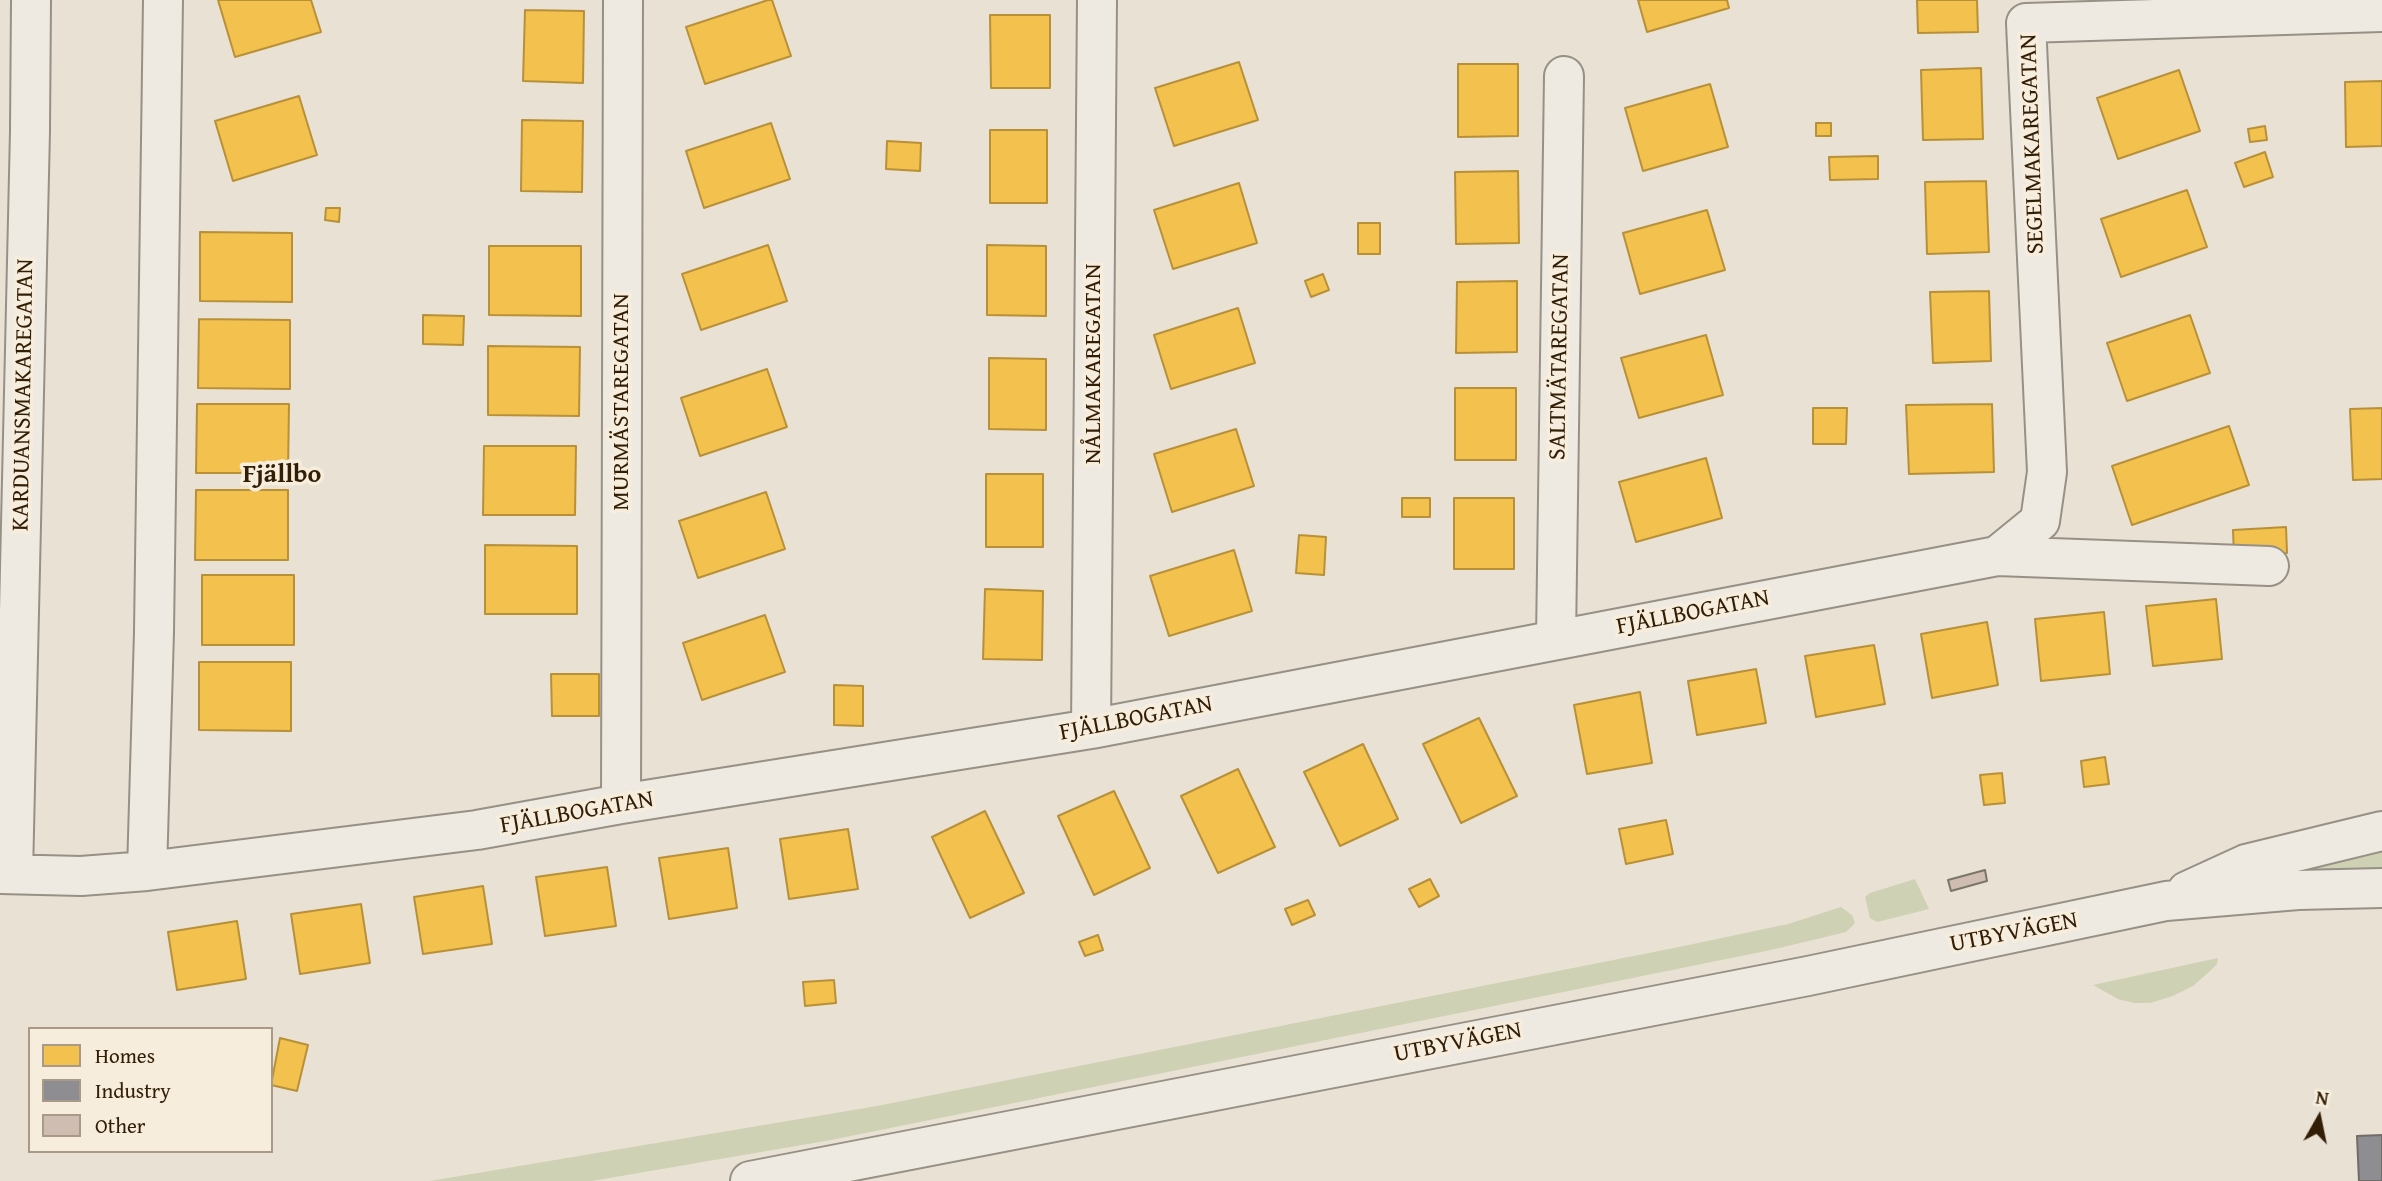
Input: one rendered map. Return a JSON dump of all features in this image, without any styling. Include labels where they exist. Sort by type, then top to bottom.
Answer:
[{"type":"street","name":"KARDUANSMAKAREGATAN","points":[[6,874],[30,158],[31,0]]},
{"type":"street","points":[[147,871],[154,632],[163,0]]},
{"type":"street","name":"MURMÄSTAREGATAN","points":[[621,804],[623,0]]},
{"type":"street","name":"NÅLMAKAREGATAN","points":[[1091,729],[1097,0]]},
{"type":"street","name":"SEGELMAKAREGATAN","points":[[1997,556],[2040,521],[2047,472],[2026,23],[2382,12]]},
{"type":"street","name":"SALTMÄTAREGATAN","points":[[1556,639],[1564,76]]},
{"type":"street","name":"FJÄLLBOGATAN","points":[[6,874],[81,876],[147,871],[477,830],[621,804],[1091,729],[1997,556],[2269,566]]},
{"type":"street","name":"UTBYVÄGEN","points":[[2166,901],[2246,864],[2382,831]]},
{"type":"street","name":"UTBYVÄGEN","points":[[750,1181],[1808,976],[2166,901],[2298,890],[2382,888]]},
{"type":"green space","points":[[2382,847],[2382,871],[2311,877],[2307,862]]},
{"type":"green space","points":[[1915,879],[1929,909],[1877,922],[1870,918],[1865,897]]},
{"type":"green space","points":[[1841,907],[1852,915],[1855,923],[1846,932],[1771,950],[831,1140],[592,1181],[430,1181],[877,1106],[1679,947],[1788,924]]},
{"type":"green space","points":[[2218,958],[2217,964],[2193,986],[2150,1003],[2118,999],[2093,985]]},
{"type":"building: Homes","points":[[218,0],[311,0],[321,32],[235,57]]},
{"type":"building: Homes","points":[[772,0],[791,56],[705,84],[686,27]]},
{"type":"building: Homes","points":[[1638,0],[1727,0],[1729,8],[1647,32]]},
{"type":"building: Homes","points":[[1917,0],[1977,0],[1978,32],[1918,33]]},
{"type":"building: Homes","points":[[525,10],[584,11],[583,83],[523,81]]},
{"type":"building: Homes","points":[[990,15],[1050,15],[1050,88],[991,88]]},
{"type":"building: Homes","points":[[1239,62],[1258,120],[1174,146],[1155,88]]},
{"type":"building: Homes","points":[[1458,64],[1518,64],[1518,136],[1458,137]]},
{"type":"building: Homes","points":[[1981,68],[1983,139],[1923,140],[1921,70]]},
{"type":"building: Homes","points":[[2179,70],[2200,131],[2118,159],[2097,98]]},
{"type":"building: Homes","points":[[2382,81],[2382,146],[2346,147],[2345,82]]},
{"type":"building: Homes","points":[[1710,84],[1728,147],[1643,171],[1625,108]]},
{"type":"building: Homes","points":[[299,96],[317,155],[233,181],[215,121]]},
{"type":"building: Homes","points":[[522,120],[583,121],[582,192],[521,191]]},
{"type":"building: Homes","points":[[771,123],[790,179],[704,208],[686,151]]},
{"type":"building: Homes","points":[[1816,123],[1831,123],[1831,136],[1816,136]]},
{"type":"building: Homes","points":[[2265,126],[2267,140],[2250,142],[2248,129]]},
{"type":"building: Homes","points":[[990,130],[1047,130],[1047,203],[990,203]]},
{"type":"building: Homes","points":[[887,141],[921,143],[920,171],[886,169]]},
{"type":"building: Homes","points":[[2265,152],[2273,177],[2244,187],[2235,163]]},
{"type":"building: Homes","points":[[1878,156],[1878,179],[1830,180],[1829,157]]},
{"type":"building: Homes","points":[[1518,171],[1519,243],[1456,244],[1455,172]]},
{"type":"building: Homes","points":[[1986,181],[1989,252],[1927,254],[1925,182]]},
{"type":"building: Homes","points":[[1239,183],[1257,243],[1173,269],[1154,210]]},
{"type":"building: Homes","points":[[2187,190],[2207,247],[2121,277],[2101,219]]},
{"type":"building: Homes","points":[[326,208],[340,208],[339,222],[325,220]]},
{"type":"building: Homes","points":[[1707,210],[1725,270],[1640,294],[1623,233]]},
{"type":"building: Homes","points":[[1358,223],[1380,223],[1380,254],[1358,254]]},
{"type":"building: Homes","points":[[200,232],[292,233],[292,302],[200,301]]},
{"type":"building: Homes","points":[[768,245],[787,301],[701,330],[682,274]]},
{"type":"building: Homes","points":[[987,245],[1046,246],[1046,316],[987,315]]},
{"type":"building: Homes","points":[[489,246],[581,246],[581,316],[489,315]]},
{"type":"building: Homes","points":[[1323,274],[1329,290],[1311,297],[1305,281]]},
{"type":"building: Homes","points":[[1517,281],[1517,352],[1456,353],[1457,282]]},
{"type":"building: Homes","points":[[1989,291],[1991,361],[1933,363],[1930,292]]},
{"type":"building: Homes","points":[[1238,308],[1255,363],[1171,389],[1154,335]]},
{"type":"building: Homes","points":[[423,315],[464,316],[463,345],[423,344]]},
{"type":"building: Homes","points":[[2190,315],[2210,373],[2127,401],[2107,343]]},
{"type":"building: Homes","points":[[199,319],[290,320],[290,389],[198,388]]},
{"type":"building: Homes","points":[[1706,335],[1723,395],[1639,418],[1621,358]]},
{"type":"building: Homes","points":[[488,346],[580,347],[579,416],[488,415]]},
{"type":"building: Homes","points":[[989,358],[1046,359],[1046,430],[989,429]]},
{"type":"building: Homes","points":[[767,369],[787,427],[700,456],[681,398]]},
{"type":"building: Homes","points":[[1455,388],[1516,388],[1516,460],[1455,460]]},
{"type":"building: Homes","points":[[197,404],[289,404],[288,473],[196,473]]},
{"type":"building: Homes","points":[[1992,404],[1994,472],[1909,474],[1906,405]]},
{"type":"building: Homes","points":[[1813,408],[1847,408],[1846,444],[1813,444]]},
{"type":"building: Homes","points":[[2382,408],[2382,479],[2353,480],[2350,409]]},
{"type":"building: Homes","points":[[2229,426],[2249,485],[2132,525],[2112,466]]},
{"type":"building: Homes","points":[[1236,429],[1254,486],[1172,512],[1154,454]]},
{"type":"building: Homes","points":[[484,446],[576,446],[575,515],[483,515]]},
{"type":"building: Homes","points":[[1706,458],[1722,518],[1636,542],[1619,482]]},
{"type":"building: Homes","points":[[986,474],[1043,474],[1043,547],[986,547]]},
{"type":"building: Homes","points":[[196,490],[288,490],[288,560],[195,560]]},
{"type":"building: Homes","points":[[766,492],[785,549],[698,578],[679,521]]},
{"type":"building: Homes","points":[[1402,498],[1430,498],[1430,517],[1402,517]]},
{"type":"building: Homes","points":[[1454,498],[1514,498],[1514,569],[1454,569]]},
{"type":"building: Homes","points":[[2286,527],[2287,553],[2234,556],[2233,530]]},
{"type":"building: Homes","points":[[1299,535],[1326,537],[1324,575],[1296,573]]},
{"type":"building: Homes","points":[[485,545],[577,546],[577,614],[485,614]]},
{"type":"building: Homes","points":[[1234,550],[1252,611],[1169,636],[1150,576]]},
{"type":"building: Homes","points":[[202,575],[294,575],[294,645],[202,645]]},
{"type":"building: Homes","points":[[985,589],[1043,591],[1042,660],[983,659]]},
{"type":"building: Homes","points":[[2216,599],[2222,659],[2153,666],[2146,606]]},
{"type":"building: Homes","points":[[2104,612],[2110,674],[2041,681],[2035,619]]},
{"type":"building: Homes","points":[[765,615],[785,672],[702,700],[683,643]]},
{"type":"building: Homes","points":[[1987,622],[1998,685],[1932,698],[1921,634]]},
{"type":"building: Homes","points":[[1874,645],[1885,704],[1816,717],[1805,656]]},
{"type":"building: Homes","points":[[199,662],[291,662],[291,731],[199,730]]},
{"type":"building: Homes","points":[[1756,669],[1766,723],[1697,735],[1688,681]]},
{"type":"building: Homes","points":[[551,674],[599,674],[599,716],[552,716]]},
{"type":"building: Homes","points":[[834,685],[863,686],[863,726],[834,725]]},
{"type":"building: Homes","points":[[1640,692],[1652,763],[1587,774],[1574,705]]},
{"type":"building: Homes","points":[[1479,718],[1517,796],[1461,823],[1423,744]]},
{"type":"building: Homes","points":[[1363,744],[1398,819],[1340,846],[1304,772]]},
{"type":"building: Homes","points":[[2105,757],[2109,784],[2084,787],[2081,761]]},
{"type":"building: Homes","points":[[1238,769],[1275,847],[1218,873],[1181,796]]},
{"type":"building: Homes","points":[[2002,773],[2005,803],[1984,805],[1980,775]]},
{"type":"building: Homes","points":[[1114,791],[1150,868],[1094,895],[1058,816]]},
{"type":"building: Homes","points":[[985,811],[1024,893],[970,918],[932,837]]},
{"type":"building: Homes","points":[[1666,820],[1673,854],[1626,864],[1619,829]]},
{"type":"building: Homes","points":[[848,829],[858,889],[789,899],[780,839]]},
{"type":"building: Homes","points":[[728,848],[737,908],[669,919],[659,858]]},
{"type":"building: Homes","points":[[607,867],[616,926],[545,936],[536,877]]},
{"type":"building: Homes","points":[[1430,879],[1439,896],[1419,907],[1409,889]]},
{"type":"building: Homes","points":[[483,886],[492,944],[423,954],[414,897]]},
{"type":"building: Homes","points":[[1308,900],[1315,915],[1292,925],[1285,909]]},
{"type":"building: Homes","points":[[361,904],[370,963],[300,974],[291,914]]},
{"type":"building: Homes","points":[[237,921],[246,979],[177,990],[168,932]]},
{"type":"building: Homes","points":[[1098,935],[1103,950],[1085,956],[1079,942]]},
{"type":"building: Homes","points":[[834,980],[836,1003],[805,1006],[803,982]]},
{"type":"building: Homes","points":[[280,1038],[308,1045],[297,1091],[273,1085]]},
{"type":"building: Industry","points":[[2382,1135],[2382,1181],[2359,1181],[2357,1136]]},
{"type":"building: Other","points":[[1985,870],[1987,881],[1951,891],[1948,880]]},
{"type":"district","name":"Fjällbo","points":[[282,475]]}]
